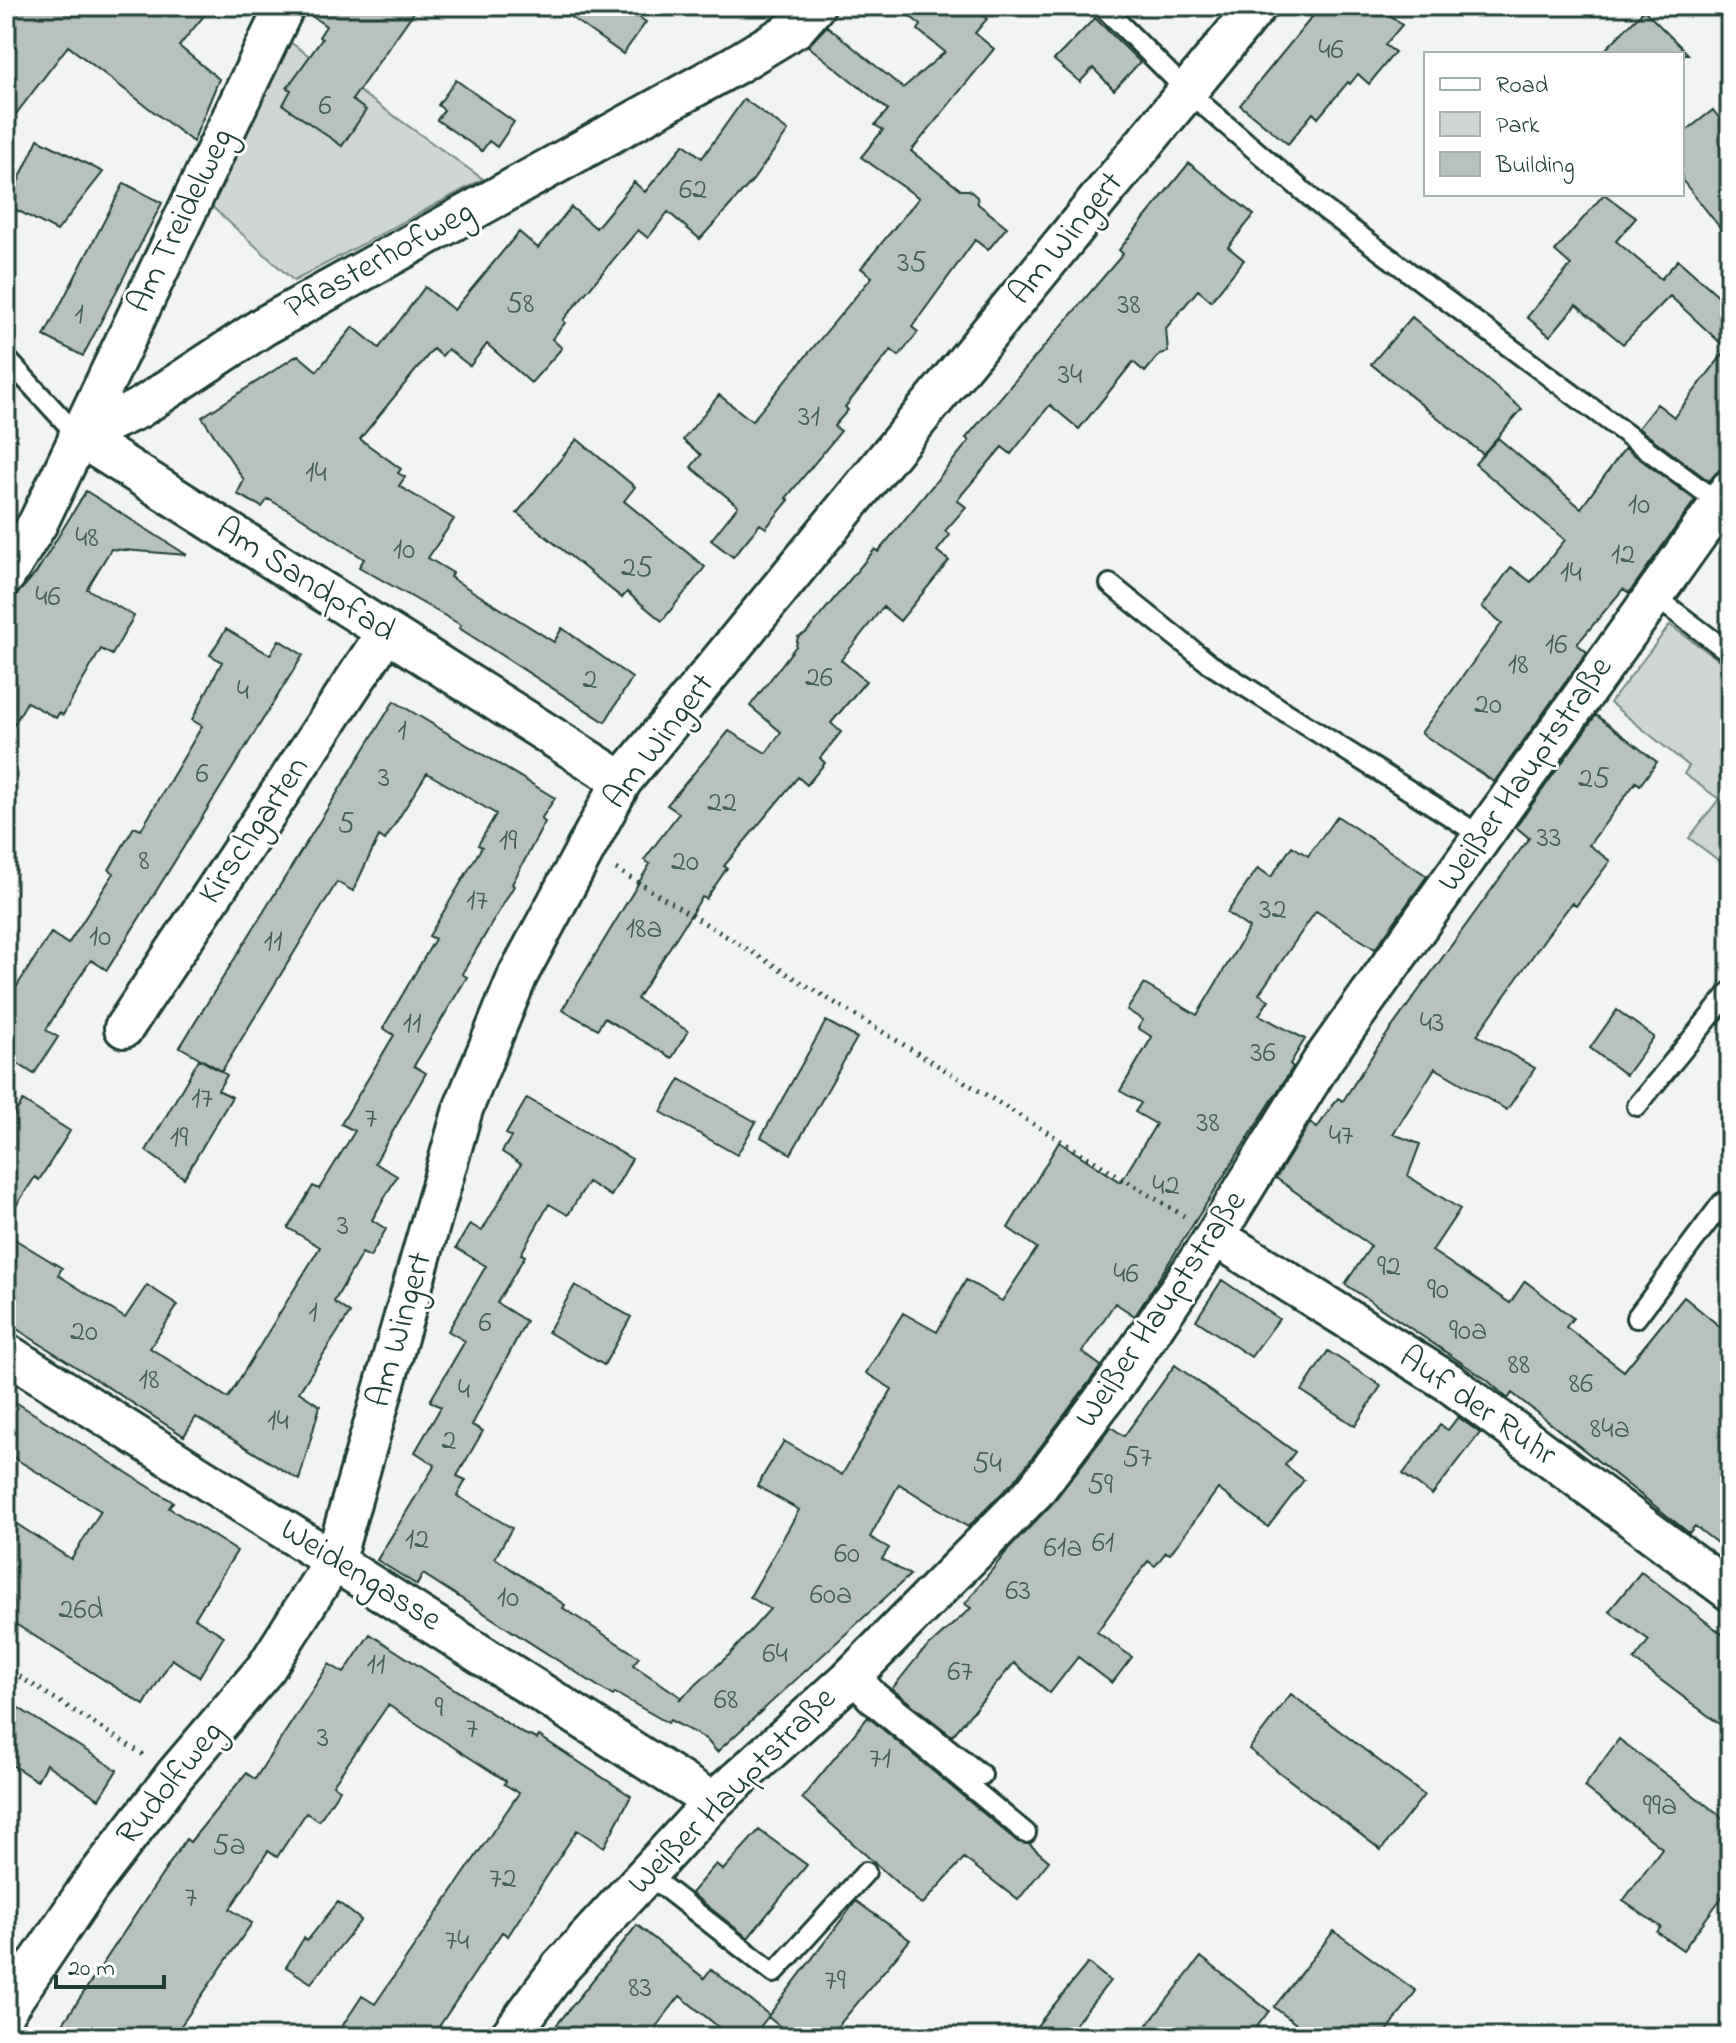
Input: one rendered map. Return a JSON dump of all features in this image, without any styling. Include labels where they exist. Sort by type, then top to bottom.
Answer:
[{"type":"street","name":"Am Treidelweg","points":[[78,436],[285,6]]},
{"type":"street","name":"Pflasterhofweg","points":[[78,436],[138,409],[264,326],[735,65],[796,28],[815,6]]},
{"type":"street","name":"Am Wingert","points":[[335,1559],[463,1109],[518,975],[622,781],[1257,6]]},
{"type":"street","points":[[6,575],[38,523],[78,436]]},
{"type":"street","name":"Am Sandpfad","points":[[78,436],[622,781]]},
{"type":"street","name":"Weißer Hauptstraße","points":[[509,2037],[560,1968],[713,1802],[852,1675],[1034,1492],[1116,1383],[1215,1236],[1323,1060],[1724,496]]},
{"type":"street","name":"Kirschgarten","points":[[124,1028],[386,633]]},
{"type":"street","name":"Auf der Ruhr","points":[[1215,1236],[1447,1381],[1730,1591]]},
{"type":"street","name":"Weidengasse","points":[[6,1353],[335,1559],[713,1802]]},
{"type":"street","name":"Rudolfweg","points":[[6,2010],[89,1887],[175,1775],[266,1668],[335,1559]]},
{"type":"lane","points":[[1102,6],[1188,92]]},
{"type":"lane","name":"Weißer Hauptstraße","points":[[1188,92],[1324,209],[1724,496]]},
{"type":"lane","name":"Am Sandpfad","points":[[6,358],[78,436]]},
{"type":"lane","points":[[1110,584],[1211,665],[1483,837]]},
{"type":"lane","points":[[1653,595],[1730,653]]},
{"type":"lane","points":[[1637,1106],[1730,992]]},
{"type":"lane","points":[[1636,1318],[1722,1203],[1730,1209]]},
{"type":"lane","points":[[852,1675],[982,1775]]},
{"type":"lane","points":[[852,1675],[867,1701],[1026,1833]]},
{"type":"lane","points":[[647,1874],[774,1973],[866,1872]]},
{"type":"path","points":[[586,850],[1007,1105],[1215,1236]]},
{"type":"path","points":[[6,1668],[175,1775]]},
{"type":"green space","points":[[287,40],[483,179],[294,281],[210,205]]},
{"type":"green space","points":[[1670,625],[1730,668],[1730,869],[1689,838],[1719,799],[1684,774],[1689,766],[1610,703]]},
{"type":"building","points":[[6,6],[212,6],[179,46],[219,79],[193,142],[68,46],[6,127]]},
{"type":"building","points":[[307,6],[418,6],[352,100],[366,110],[342,146],[283,105],[291,90],[287,88],[322,39],[319,37],[326,26],[306,12]]},
{"type":"building","points":[[555,6],[622,6],[646,22],[623,54]]},
{"type":"building","points":[[897,6],[971,6],[987,19],[975,33],[994,49],[911,151],[961,190],[969,190],[977,197],[978,204],[1007,227],[988,250],[975,240],[912,327],[918,332],[899,356],[891,350],[845,407],[848,410],[834,426],[841,431],[786,498],[789,500],[766,528],[760,524],[733,557],[711,540],[738,506],[691,467],[701,455],[683,440],[719,395],[752,421],[872,277],[861,268],[919,198],[861,157],[883,130],[875,125],[888,110],[808,46],[827,26],[903,88],[945,52],[918,30],[921,25]]},
{"type":"building","points":[[1321,6],[1379,6],[1402,25],[1385,45],[1395,52],[1369,84],[1358,74],[1318,118],[1313,113],[1288,144],[1240,105]]},
{"type":"building","points":[[1644,10],[1688,54],[1684,52],[1603,52]]},
{"type":"building","points":[[1095,18],[1140,62],[1114,90],[1093,68],[1080,82],[1054,60]]},
{"type":"building","points":[[456,80],[514,122],[497,147],[489,141],[482,151],[437,120],[444,110],[438,105]]},
{"type":"building","points":[[744,99],[788,131],[753,180],[700,239],[668,212],[648,238],[638,230],[563,320],[565,323],[552,339],[562,348],[531,383],[487,344],[470,366],[448,349],[442,356],[433,349],[360,439],[401,469],[398,473],[405,477],[399,486],[454,519],[428,558],[453,573],[450,577],[554,642],[562,628],[632,678],[605,722],[459,628],[461,625],[359,567],[364,559],[302,518],[268,499],[262,507],[237,494],[244,480],[202,417],[298,355],[317,371],[353,327],[379,348],[425,287],[454,310],[519,232],[538,248],[571,207],[596,228],[634,182],[645,192],[684,144],[702,158]]},
{"type":"building","points":[[1713,110],[1730,132],[1730,240],[1684,182],[1684,132]]},
{"type":"building","points":[[38,139],[103,172],[57,231],[7,205]]},
{"type":"building","points":[[1189,163],[1254,215],[1228,247],[1244,260],[1211,301],[1198,290],[1166,328],[1168,352],[1160,354],[1145,372],[1133,362],[1079,429],[1050,405],[1011,454],[1002,447],[957,500],[966,507],[945,531],[950,535],[937,551],[949,561],[900,621],[883,607],[841,660],[866,681],[831,723],[841,732],[820,758],[825,763],[807,785],[798,777],[724,866],[727,868],[706,899],[702,897],[637,999],[688,1031],[672,1058],[604,1018],[598,1029],[562,1010],[650,864],[644,860],[679,813],[667,805],[729,731],[766,753],[781,732],[750,706],[796,646],[798,637],[806,633],[875,549],[878,552],[969,441],[966,438],[1123,254],[1119,250]]},
{"type":"building","points":[[124,183],[162,203],[83,356],[44,336]]},
{"type":"building","points":[[1602,196],[1607,196],[1636,218],[1616,241],[1661,279],[1678,260],[1730,306],[1730,459],[1709,481],[1638,428],[1657,404],[1674,417],[1727,349],[1670,296],[1623,344],[1576,305],[1550,336],[1527,317],[1571,265],[1555,251]]},
{"type":"building","points":[[1412,317],[1522,409],[1483,454],[1371,364]]},
{"type":"building","points":[[1498,438],[1581,508],[1625,448],[1695,500],[1629,593],[1623,589],[1577,644],[1587,652],[1494,782],[1421,733],[1502,623],[1482,607],[1511,567],[1531,582],[1565,540],[1475,464]]},
{"type":"building","points":[[577,439],[635,487],[624,501],[705,567],[662,621],[627,592],[622,598],[517,513]]},
{"type":"building","points":[[86,491],[187,555],[111,549],[87,589],[134,616],[112,655],[101,649],[63,715],[59,713],[56,718],[27,702],[6,738],[6,607],[36,573]]},
{"type":"building","points":[[226,629],[270,655],[279,640],[303,655],[107,970],[91,960],[63,1002],[46,1030],[58,1037],[34,1074],[6,1056],[6,1003],[51,933],[68,944],[114,873],[109,870],[134,827],[141,830],[202,726],[192,720],[222,662],[210,655]]},
{"type":"building","points":[[394,701],[555,798],[541,819],[545,822],[512,884],[514,886],[462,974],[467,977],[414,1066],[426,1073],[375,1163],[397,1176],[372,1220],[386,1229],[370,1257],[362,1253],[334,1302],[350,1313],[299,1392],[320,1406],[299,1480],[196,1417],[184,1436],[6,1322],[6,1234],[62,1268],[58,1275],[125,1318],[147,1285],[178,1305],[150,1348],[228,1398],[320,1247],[288,1228],[313,1186],[319,1189],[355,1131],[341,1124],[394,1035],[383,1028],[435,939],[429,936],[482,847],[478,845],[496,814],[427,773],[385,840],[379,836],[353,891],[337,882],[222,1071],[180,1047]]},
{"type":"building","points":[[1596,715],[1657,762],[1640,785],[1636,782],[1589,845],[1610,861],[1576,906],[1572,903],[1546,937],[1477,1035],[1535,1068],[1507,1110],[1435,1068],[1393,1134],[1420,1144],[1408,1176],[1460,1209],[1432,1251],[1510,1303],[1525,1281],[1573,1318],[1566,1327],[1624,1371],[1684,1297],[1730,1335],[1730,1553],[1695,1526],[1689,1533],[1512,1393],[1508,1399],[1487,1380],[1345,1284],[1371,1246],[1276,1178],[1310,1123],[1317,1128],[1338,1098],[1343,1101],[1377,1048],[1529,838],[1516,827]]},
{"type":"building","points":[[1337,816],[1427,876],[1375,949],[1316,911],[1259,994],[1269,1000],[1259,1015],[1305,1039],[1290,1064],[1293,1067],[1135,1316],[1115,1303],[1082,1352],[1101,1366],[1017,1478],[968,1527],[899,1484],[870,1537],[889,1548],[882,1559],[910,1575],[717,1752],[706,1739],[670,1720],[668,1723],[615,1693],[613,1696],[423,1574],[417,1585],[377,1560],[435,1465],[415,1452],[441,1407],[430,1401],[465,1341],[448,1331],[486,1266],[456,1248],[470,1224],[482,1231],[521,1164],[502,1152],[511,1137],[506,1134],[527,1098],[632,1159],[611,1196],[588,1182],[568,1215],[549,1204],[521,1254],[525,1256],[497,1303],[526,1321],[472,1425],[483,1431],[457,1476],[466,1480],[457,1496],[512,1528],[495,1558],[565,1605],[563,1608],[639,1657],[633,1665],[681,1697],[679,1700],[730,1654],[770,1609],[750,1597],[799,1510],[757,1486],[784,1441],[842,1475],[892,1389],[866,1373],[903,1313],[937,1332],[966,1280],[1002,1301],[1037,1248],[1008,1228],[1059,1142],[1121,1182],[1156,1124],[1135,1112],[1141,1103],[1120,1091],[1152,1037],[1138,1028],[1143,1020],[1127,1010],[1144,984],[1197,1015],[1249,928],[1227,913],[1258,868],[1271,877],[1292,846],[1308,856]]},
{"type":"building","points":[[1617,1010],[1654,1037],[1626,1075],[1590,1048]]},
{"type":"building","points":[[826,1021],[857,1038],[791,1154],[761,1137]]},
{"type":"building","points":[[199,1059],[227,1075],[218,1090],[232,1097],[184,1178],[146,1151]]},
{"type":"building","points":[[680,1079],[756,1122],[737,1155],[661,1112]]},
{"type":"building","points":[[23,1101],[70,1131],[39,1180],[35,1177],[6,1221],[6,1127]]},
{"type":"building","points":[[1222,1280],[1279,1319],[1251,1357],[1196,1320]]},
{"type":"building","points":[[575,1285],[631,1317],[604,1365],[548,1332]]},
{"type":"building","points":[[1328,1351],[1381,1386],[1355,1426],[1302,1391]]},
{"type":"building","points":[[1175,1365],[1295,1452],[1285,1465],[1304,1480],[1268,1527],[1218,1489],[1170,1554],[1166,1552],[1155,1566],[1148,1561],[1097,1632],[1132,1657],[1112,1683],[1078,1657],[1050,1693],[1014,1663],[952,1736],[892,1689],[920,1654],[971,1608],[965,1604],[1007,1551],[1051,1505],[1111,1427],[1124,1436]]},
{"type":"building","points":[[6,1396],[173,1502],[169,1508],[237,1551],[195,1618],[224,1636],[199,1677],[172,1659],[144,1705],[6,1618],[6,1517],[71,1559],[101,1511],[6,1453]]},
{"type":"building","points":[[1458,1417],[1480,1433],[1432,1495],[1403,1474],[1440,1425],[1448,1430]]},
{"type":"building","points":[[1641,1572],[1730,1640],[1730,1732],[1634,1660],[1649,1640],[1609,1611]]},
{"type":"building","points":[[370,1634],[522,1733],[537,1739],[539,1736],[631,1796],[604,1847],[577,1830],[508,1936],[502,1932],[432,2037],[335,2037],[362,1996],[375,2004],[519,1793],[504,1784],[506,1781],[388,1705],[333,1785],[340,1789],[319,1821],[306,1813],[277,1857],[268,1851],[230,1909],[252,1923],[173,2037],[54,2037],[186,1839],[190,1842],[246,1773],[255,1779],[329,1664],[344,1673]]},
{"type":"building","points":[[1291,1694],[1424,1795],[1381,1850],[1249,1749]]},
{"type":"building","points":[[6,1700],[117,1770],[99,1799],[46,1764],[37,1781],[6,1761]]},
{"type":"building","points":[[868,1717],[1018,1842],[1029,1844],[1049,1861],[1018,1900],[964,1858],[922,1905],[802,1798]]},
{"type":"building","points":[[1619,1739],[1730,1823],[1730,1886],[1683,1950],[1657,1932],[1661,1927],[1623,1901],[1662,1848],[1584,1787]]},
{"type":"building","points":[[759,1830],[807,1865],[748,1938],[691,1893],[716,1864],[723,1870]]},
{"type":"building","points":[[856,1901],[910,1940],[829,2037],[793,2037],[768,2017],[752,2037],[731,2037],[680,1996],[648,2037],[547,2037],[637,1925],[704,1978],[711,1969],[769,2015]]},
{"type":"building","points":[[338,1902],[361,1920],[311,1983],[286,1967],[304,1938],[307,1941]]},
{"type":"building","points":[[1334,1931],[1416,1991],[1383,2037],[1313,2037],[1274,2007]]},
{"type":"building","points":[[1201,1957],[1269,2011],[1249,2037],[1138,2037]]},
{"type":"building","points":[[1088,1963],[1110,1981],[1065,2037],[1028,2037]]}]
